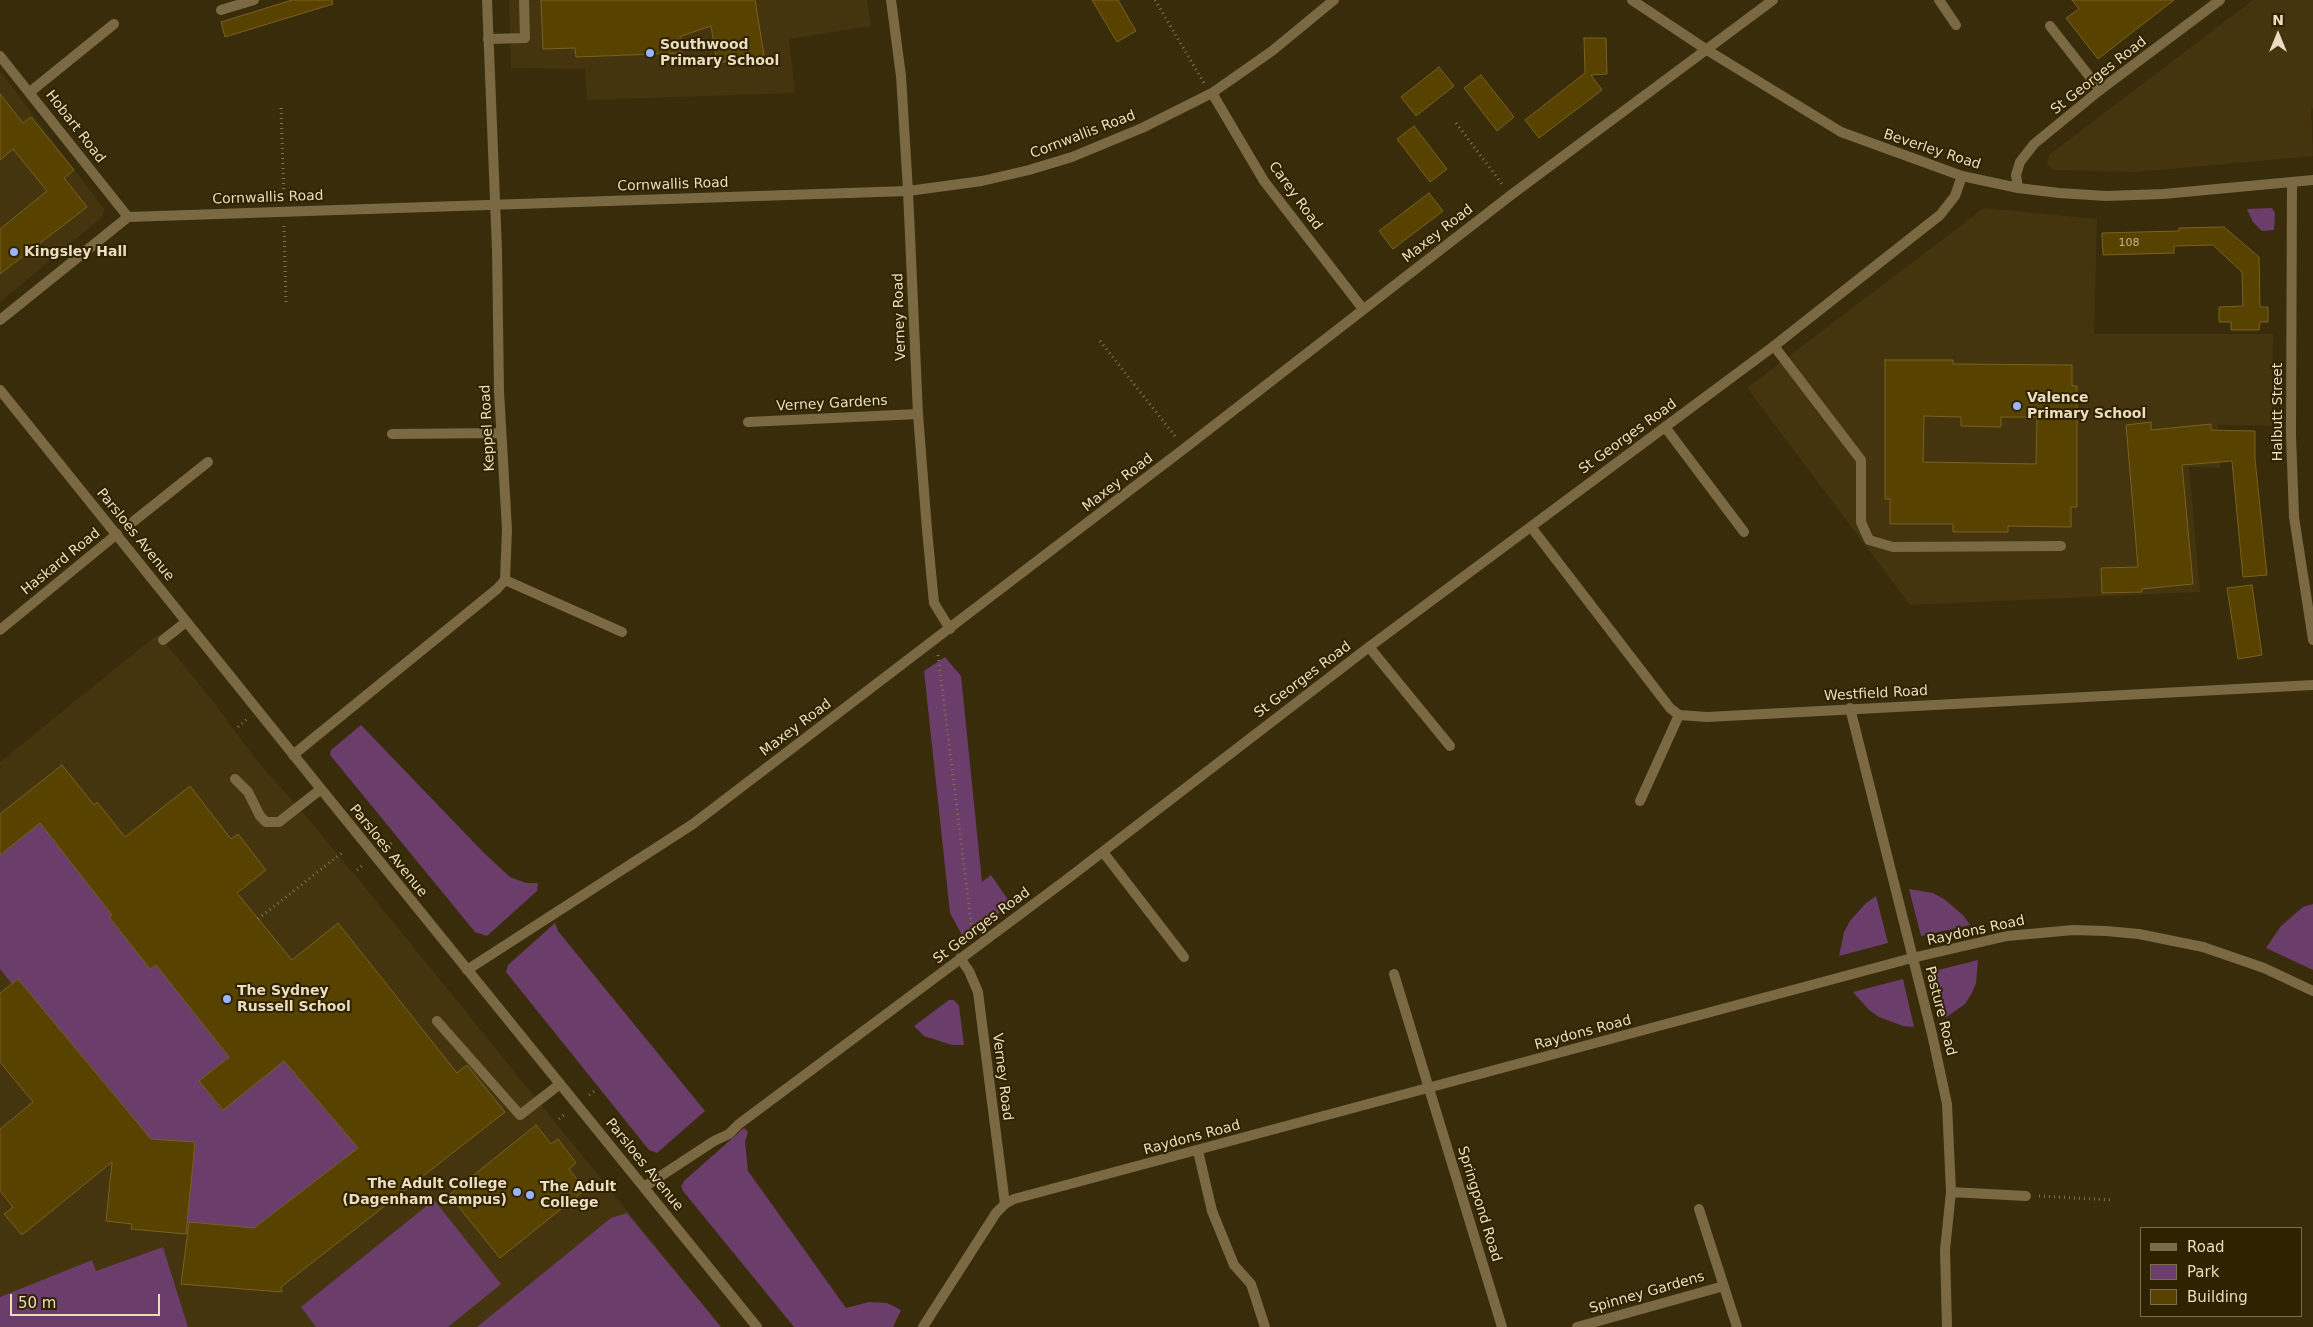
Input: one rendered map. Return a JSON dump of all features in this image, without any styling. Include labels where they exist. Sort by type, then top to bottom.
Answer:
[{"type":"street","points":[[220,10],[254,0]]},
{"type":"street","name":"Keppel Road","points":[[487,0],[501,433],[507,530],[505,580]]},
{"type":"street","points":[[488,38],[524,38],[524,0]]},
{"type":"street","name":"Verney Road","points":[[891,0],[901,76],[918,414],[934,603],[950,629]]},
{"type":"street","name":"Cornwallis Road","points":[[128,217],[908,191],[982,181],[1072,157],[1142,128],[1212,93],[1272,51],[1334,0]]},
{"type":"street","name":"Beverley Road","points":[[1632,0],[1707,50],[1840,132],[1962,176],[2018,188],[2106,196],[2162,194],[2313,180]]},
{"type":"street","name":"Maxey Road","points":[[467,970],[693,824],[950,629],[1511,195],[1773,0]]},
{"type":"street","points":[[1939,0],[1956,26]]},
{"type":"street","name":"St Georges Road","points":[[2018,188],[2016,175],[2020,162],[2034,144],[2100,90],[2220,0]]},
{"type":"street","points":[[30,92],[114,24]]},
{"type":"street","points":[[2050,26],[2100,90]]},
{"type":"street","name":"Hobart Road","points":[[0,56],[128,217]]},
{"type":"street","name":"Carey Road","points":[[1212,93],[1264,181],[1364,309]]},
{"type":"street","name":"St Georges Road","points":[[644,1187],[714,1141],[729,1134],[739,1124],[1102,852],[1369,647],[1532,528],[1774,346],[1940,215],[1955,196],[1962,176]]},
{"type":"street","name":"Halbutt Street","points":[[2292,182],[2291,435],[2294,518],[2313,640]]},
{"type":"street","points":[[0,320],[128,217]]},
{"type":"street","points":[[1774,346],[1861,460],[1861,522],[1869,540],[1893,547],[2060,546]]},
{"type":"street","name":"Parsloes Avenue","points":[[0,390],[757,1327]]},
{"type":"street","name":"Verney Gardens","points":[[748,422],[918,414]]},
{"type":"street","points":[[1665,427],[1744,532]]},
{"type":"street","points":[[392,434],[501,433]]},
{"type":"street","points":[[134,521],[208,462]]},
{"type":"street","points":[[1532,528],[1670,708],[1679,715],[1640,801]]},
{"type":"street","name":"Haskard Road","points":[[0,630],[117,534]]},
{"type":"street","points":[[293,755],[482,602],[505,580],[622,632]]},
{"type":"street","points":[[164,640],[186,622]]},
{"type":"street","points":[[1369,647],[1450,746]]},
{"type":"street","name":"Westfield Road","points":[[1679,715],[1707,717],[2313,685]]},
{"type":"street","name":"Pasture Road","points":[[1850,708],[1948,1104],[1952,1192],[1945,1250],[1947,1327]]},
{"type":"street","points":[[235,779],[248,792],[260,816],[266,822],[280,822],[321,789]]},
{"type":"street","points":[[1102,852],[1184,957]]},
{"type":"street","name":"Raydons Road","points":[[1004,1204],[1032,1194],[1912,958],[2007,936],[2073,930],[2106,931],[2155,937],[2203,947],[2264,968],[2313,991]]},
{"type":"street","name":"Verney Road","points":[[960,958],[969,971],[978,992],[1004,1204]]},
{"type":"street","name":"Springpond Road","points":[[1394,974],[1502,1327]]},
{"type":"street","points":[[437,1021],[520,1115],[560,1084]]},
{"type":"street","points":[[1198,1151],[1212,1211],[1234,1266],[1251,1284],[1265,1327]]},
{"type":"street","points":[[1952,1192],[2026,1196]]},
{"type":"street","points":[[923,1327],[996,1213],[1004,1204]]},
{"type":"street","name":"Spinney Gardens","points":[[1699,1209],[1737,1327]]},
{"type":"street","name":"Spinney Gardens","points":[[1577,1327],[1724,1286]]},
{"type":"path","points":[[1154,0],[1202,80],[1212,93]]},
{"type":"path","points":[[1456,123],[1511,195]]},
{"type":"path","points":[[1100,341],[1185,448]]},
{"type":"path","points":[[944,650],[938,655],[973,938]]},
{"type":"path","points":[[238,727],[249,718]]},
{"type":"path","points":[[384,849],[393,842]]},
{"type":"path","points":[[258,919],[343,852]]},
{"type":"path","points":[[586,1097],[596,1090]]},
{"type":"path","points":[[2026,1196],[2112,1200]]},
{"type":"shaded area","name":"Southwood Primary School","points":[[509,0],[867,0],[871,26],[789,39],[795,93],[587,100],[585,69],[511,68]]},
{"type":"shaded area","points":[[2253,0],[2313,0],[2313,108],[2311,110],[2313,156],[2136,172],[2053,170],[2047,164],[2049,155]]},
{"type":"shaded area","points":[[0,71],[105,210],[101,218],[0,302]]},
{"type":"shaded area","name":"Valence Primary School","points":[[1984,208],[2097,219],[2094,334],[2273,334],[2272,426],[2218,425],[2220,468],[2189,467],[2200,592],[1910,605],[1747,388]]},
{"type":"shaded area","name":"The Sydney Russell School","points":[[158,634],[209,696],[257,761],[373,897],[721,1327],[188,1327],[163,1247],[96,1272],[92,1260],[0,1297],[0,762]]},
{"type":"green space","points":[[2272,208],[2275,213],[2274,230],[2262,231],[2253,222],[2247,209]]},
{"type":"green space","points":[[945,657],[961,676],[982,882],[991,875],[1011,904],[964,939],[950,913],[924,671]]},
{"type":"green space","points":[[361,725],[485,854],[510,877],[526,883],[538,883],[537,891],[487,936],[475,932],[330,755],[331,750]]},
{"type":"green space","points":[[40,823],[112,915],[109,917],[150,969],[156,965],[229,1057],[199,1081],[222,1110],[284,1061],[358,1148],[254,1228],[187,1222],[195,1143],[142,1138],[147,1134],[83,1057],[76,1052],[18,979],[12,984],[0,969],[0,855]]},
{"type":"green space","points":[[1909,889],[1933,893],[1944,899],[1963,915],[1970,925],[1921,936]]},
{"type":"green space","points":[[1876,896],[1888,943],[1839,956],[1844,932],[1850,921],[1866,903]]},
{"type":"green space","points":[[2313,904],[2313,970],[2266,948],[2281,926],[2303,907]]},
{"type":"green space","points":[[555,923],[558,931],[705,1111],[657,1153],[649,1150],[506,972],[508,965]]},
{"type":"green space","points":[[1978,960],[1976,983],[1972,993],[1965,1004],[1945,1018],[1934,971]]},
{"type":"green space","points":[[1903,979],[1914,1027],[1903,1026],[1879,1017],[1869,1010],[1853,992]]},
{"type":"green space","points":[[949,1000],[954,1000],[959,1006],[964,1045],[952,1045],[924,1036],[914,1026]]},
{"type":"green space","points":[[744,1128],[748,1132],[745,1142],[748,1171],[846,1308],[869,1302],[887,1303],[901,1310],[893,1327],[794,1327],[683,1191],[681,1186],[685,1180]]},
{"type":"green space","points":[[434,1200],[501,1284],[448,1327],[316,1327],[301,1307]]},
{"type":"green space","points":[[627,1213],[721,1327],[477,1327],[611,1218]]},
{"type":"green space","points":[[163,1247],[188,1327],[0,1327],[0,1297],[92,1260],[96,1271]]},
{"type":"building","points":[[292,0],[332,0],[333,4],[225,37],[221,22]]},
{"type":"building","points":[[541,0],[755,0],[764,55],[717,63],[711,26],[681,36],[682,53],[576,57],[575,48],[543,49]]},
{"type":"building","points":[[1092,0],[1118,0],[1136,31],[1117,42]]},
{"type":"building","points":[[2072,0],[2174,0],[2098,59],[2066,18],[2079,9]]},
{"type":"building","points":[[1584,38],[1606,38],[1607,74],[1591,75],[1602,90],[1539,138],[1525,120],[1585,73]]},
{"type":"building","points":[[1439,67],[1454,86],[1416,116],[1401,97]]},
{"type":"building","points":[[1481,75],[1514,117],[1497,131],[1464,88]]},
{"type":"building","points":[[0,94],[23,123],[31,117],[74,170],[64,178],[87,207],[0,274],[0,229],[47,191],[13,149],[0,160]]},
{"type":"building","points":[[1414,126],[1447,169],[1430,182],[1397,139]]},
{"type":"building","points":[[1429,193],[1443,211],[1393,249],[1379,231]]},
{"type":"building","points":[[2224,227],[2259,257],[2260,307],[2268,307],[2268,322],[2260,322],[2259,330],[2231,330],[2231,322],[2219,322],[2219,307],[2243,306],[2242,272],[2213,245],[2174,246],[2174,253],[2103,255],[2102,233],[2179,231],[2179,228]]},
{"type":"building","points":[[1885,360],[1953,360],[1953,364],[2072,365],[2072,386],[2077,386],[2077,507],[2071,507],[2071,527],[2008,526],[2008,532],[1953,532],[1953,524],[1890,524],[1890,499],[1885,499]],"holes":[[[1924,416],[1961,417],[1961,426],[2001,427],[2001,417],[2037,417],[2036,464],[1923,462]]]},
{"type":"building","points":[[2151,422],[2151,430],[2211,424],[2211,430],[2255,431],[2255,459],[2267,575],[2243,577],[2232,461],[2182,465],[2193,584],[2142,589],[2142,592],[2102,593],[2101,568],[2138,567],[2126,425]]},
{"type":"building","points":[[2252,585],[2262,655],[2238,659],[2227,588]]},
{"type":"building","points":[[62,765],[94,805],[97,802],[125,837],[190,786],[231,839],[238,834],[266,870],[237,893],[292,960],[338,923],[457,1073],[467,1065],[505,1112],[281,1287],[282,1292],[181,1284],[189,1222],[254,1228],[358,1148],[284,1061],[223,1110],[199,1081],[229,1057],[156,965],[150,969],[109,917],[112,915],[40,823],[0,855],[0,814]]},
{"type":"building","points":[[18,979],[151,1139],[195,1142],[186,1234],[131,1229],[132,1224],[106,1221],[112,1162],[22,1235],[4,1214],[13,1207],[0,1191],[0,1129],[33,1102],[0,1062],[0,993]]},
{"type":"building","name":"The Adult College (Dagenham Campus)","points":[[536,1125],[551,1144],[558,1139],[576,1163],[569,1169],[585,1190],[500,1258],[449,1195]]},
{"type":"place","name":"Southwood Primary School","points":[[650,53]]},
{"type":"place","name":"Kingsley Hall","points":[[14,252]]},
{"type":"place","name":"Valence Primary School","points":[[2017,406]]},
{"type":"place","name":"The Sydney Russell School","points":[[227,999]]},
{"type":"place","name":"The Adult College (Dagenham Campus)","points":[[517,1192]]},
{"type":"place","name":"The Adult College","points":[[530,1195]]}]
